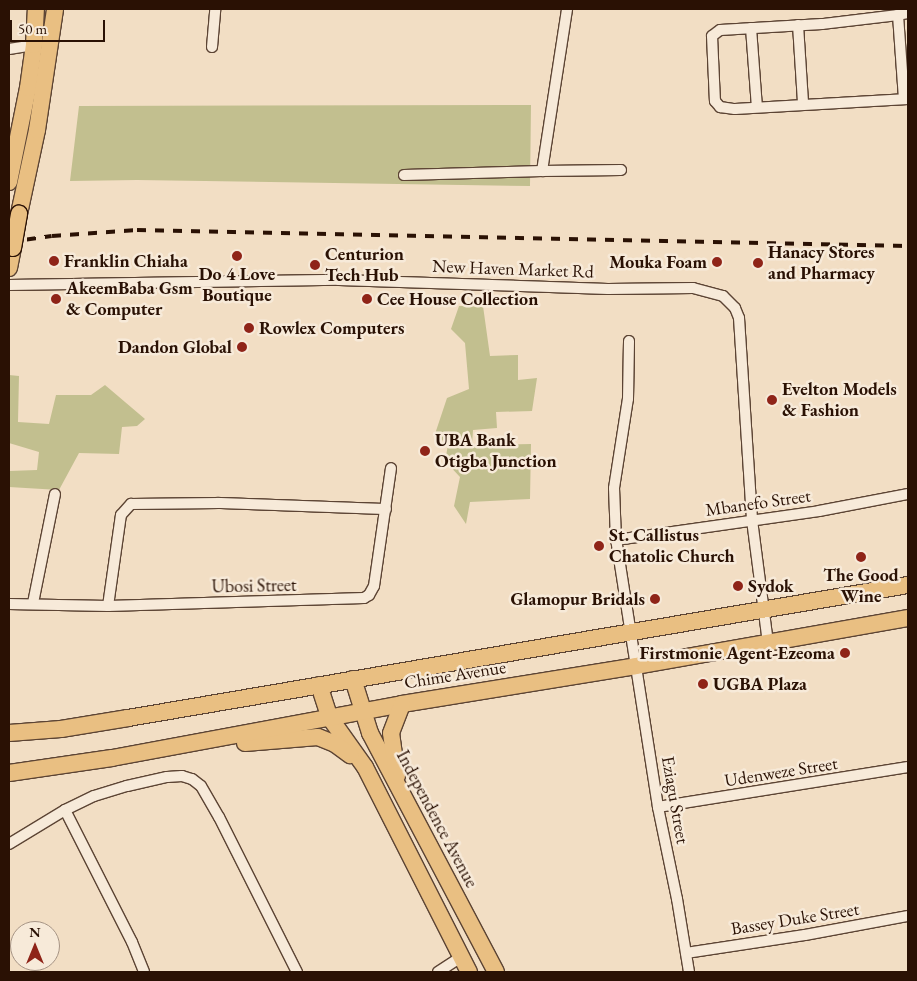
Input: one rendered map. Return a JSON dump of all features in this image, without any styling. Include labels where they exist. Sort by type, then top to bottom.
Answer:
[{"type":"main road","points":[[9,182],[34,44],[36,9]]},
{"type":"main road","points":[[9,268],[37,130],[55,9]]},
{"type":"main road","name":"Chime Avenue","points":[[9,733],[61,729],[630,634],[908,585]]},
{"type":"main road","name":"Chime Avenue","points":[[9,773],[198,742],[363,713],[402,704],[636,666],[908,618]]},
{"type":"main road","name":"Independence Avenue","points":[[353,680],[370,733],[496,972]]},
{"type":"main road","points":[[319,685],[330,718],[365,767],[469,972]]},
{"type":"main road","points":[[399,788],[391,733],[402,704]]},
{"type":"main road","points":[[198,742],[234,744],[318,737],[335,744],[365,767]]},
{"type":"street","points":[[212,47],[214,9]]},
{"type":"street","points":[[542,171],[567,9]]},
{"type":"street","points":[[877,13],[903,14],[906,99],[803,103],[757,107],[725,108],[717,105],[715,101],[712,36],[720,30],[798,25],[877,13]]},
{"type":"street","points":[[798,25],[803,103]]},
{"type":"street","points":[[752,28],[757,107]]},
{"type":"street","points":[[9,49],[34,44]]},
{"type":"street","points":[[404,175],[621,170]]},
{"type":"street","name":"New Haven Market Rd","points":[[9,285],[339,280],[608,289],[693,288],[710,291],[722,296],[735,308],[739,318],[752,520],[768,642]]},
{"type":"street","points":[[629,341],[628,399],[614,488],[616,540],[630,634]]},
{"type":"street","name":"Ubosi Street","points":[[9,604],[108,606],[364,598],[374,586],[392,468]]},
{"type":"street","points":[[33,603],[55,494]]},
{"type":"street","name":"Mbanefo Street","points":[[616,540],[908,494]]},
{"type":"street","points":[[108,606],[121,515],[131,504],[229,504],[386,509]]},
{"type":"street","name":"Eziagu Street","points":[[630,634],[658,807],[689,972]]},
{"type":"street","name":"Udenweze Street","points":[[658,807],[908,767]]},
{"type":"street","points":[[9,844],[65,810],[94,796],[167,777],[182,776],[192,779],[201,786],[206,794],[297,972]]},
{"type":"street","points":[[65,810],[132,942],[144,972]]},
{"type":"street","name":"Bassey Duke Street","points":[[686,953],[805,935],[908,916]]},
{"type":"street","points":[[438,972],[461,957]]},
{"type":"shaded area","points":[[531,105],[530,186],[137,180],[70,181],[79,106]]},
{"type":"shaded area","points":[[459,306],[483,306],[490,356],[518,355],[518,380],[537,378],[532,411],[496,412],[497,428],[473,430],[472,445],[531,444],[530,499],[470,502],[466,524],[454,506],[460,477],[445,461],[448,445],[435,434],[447,398],[469,389],[465,343],[451,329]]},
{"type":"shaded area","points":[[9,375],[19,376],[18,422],[49,424],[56,395],[91,395],[105,385],[145,419],[137,426],[122,427],[119,454],[79,453],[59,490],[9,487],[9,471],[37,470],[39,452],[9,443]]},
{"type":"railway","points":[[9,242],[52,236],[137,230],[908,246]]},
{"type":"place","name":"Do 4 Love Boutique","points":[[237,256]]},
{"type":"place","name":"Franklin Chiaha","points":[[54,261]]},
{"type":"place","name":"Mouka Foam","points":[[717,262]]},
{"type":"place","name":"Hanacy Stores and Pharmacy","points":[[758,263]]},
{"type":"place","name":"Centurion Tech Hub","points":[[315,265]]},
{"type":"place","name":"AkeemBaba Gsm & Computer","points":[[56,299]]},
{"type":"place","name":"Cee House Collection","points":[[367,299]]},
{"type":"place","name":"Rowlex Computers","points":[[249,328]]},
{"type":"place","name":"Dandon Global","points":[[242,347]]},
{"type":"place","name":"Evelton Models & Fashion","points":[[772,400]]},
{"type":"place","name":"UBA Bank Otigba Junction","points":[[425,451]]},
{"type":"place","name":"St. Callistus Chatolic Church","points":[[599,546]]},
{"type":"place","name":"The Good Wine","points":[[861,557]]},
{"type":"place","name":"Sydok","points":[[738,586]]},
{"type":"place","name":"Glamopur Bridals","points":[[655,599]]},
{"type":"place","name":"Firstmonie Agent-Ezeoma","points":[[845,653]]},
{"type":"place","name":"UGBA Plaza","points":[[703,684]]}]
